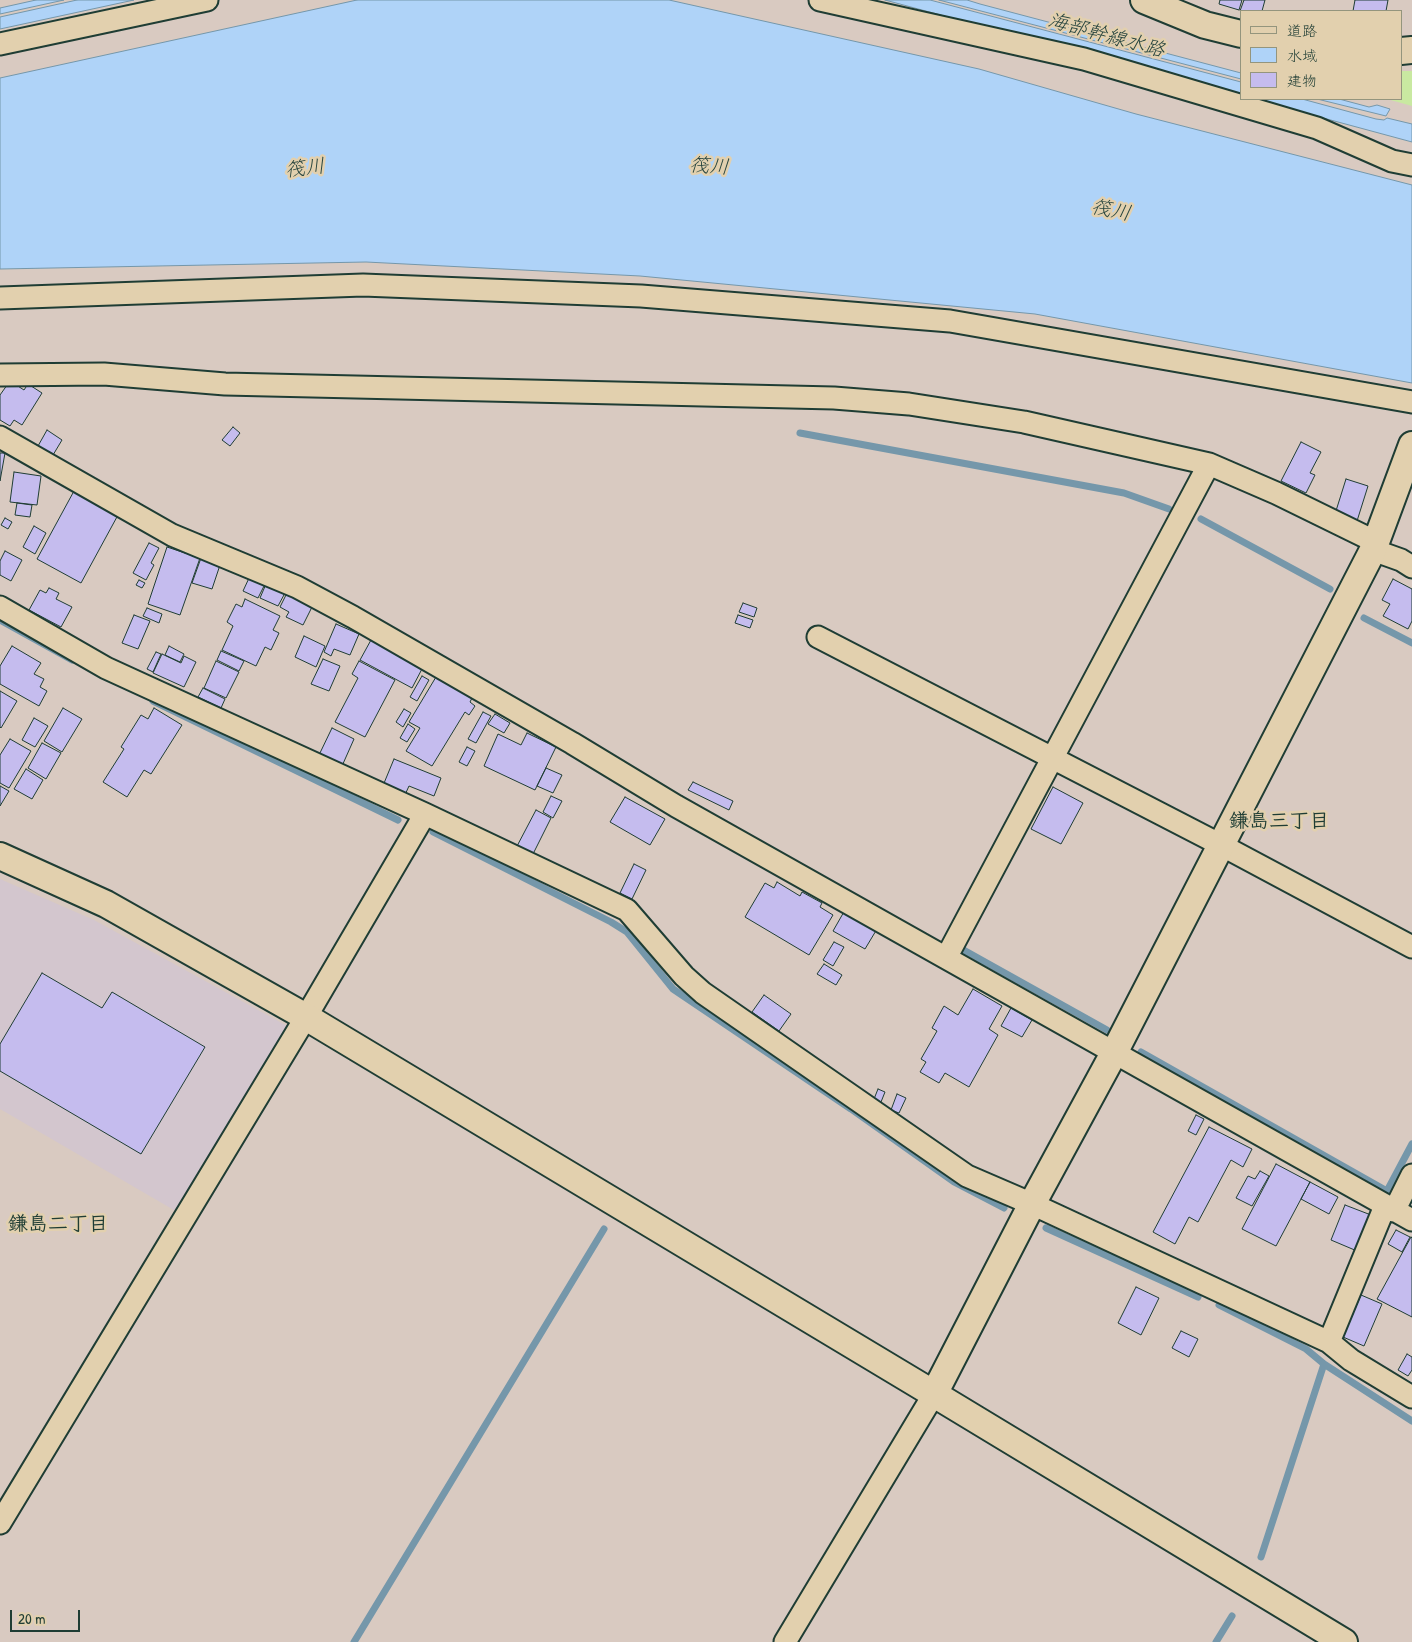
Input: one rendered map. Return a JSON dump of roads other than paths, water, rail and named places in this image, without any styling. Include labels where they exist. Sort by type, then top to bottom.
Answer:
[{"type":"street","points":[[0,44],[207,0]]},
{"type":"street","points":[[820,0],[1084,60],[1317,128],[1392,161],[1412,165]]},
{"type":"street","points":[[1144,0],[1205,25],[1240,34]]},
{"type":"street","points":[[0,298],[363,285],[641,296],[950,321],[1412,402]]},
{"type":"street","points":[[0,375],[104,374],[224,384],[852,399],[909,404],[1024,422],[1209,464],[1276,493],[1412,567]]},
{"type":"street","points":[[0,437],[172,535],[297,587],[353,617],[572,743],[676,806],[1397,1212]]},
{"type":"street","points":[[784,1642],[934,1394],[1032,1204],[1114,1053],[1375,546],[1412,444]]},
{"type":"street","points":[[946,958],[1209,464]]},
{"type":"street","points":[[0,607],[106,668],[425,814],[627,910],[684,976],[703,993],[967,1176],[1032,1204],[1329,1342],[1351,1360],[1412,1397]]},
{"type":"street","points":[[818,637],[1221,845],[1412,947]]},
{"type":"street","points":[[0,1523],[306,1017],[425,814]]},
{"type":"street","points":[[0,856],[106,904],[306,1017],[1344,1642]]},
{"type":"street","points":[[1329,1342],[1397,1212],[1412,1174]]},
{"type":"water","points":[[36,0],[64,0],[0,14],[0,8]]},
{"type":"water","points":[[77,0],[134,0],[0,29],[0,17]]},
{"type":"water","name":"筏川","points":[[357,0],[669,0],[979,69],[1136,114],[1412,185],[1412,383],[1035,314],[640,276],[366,262],[0,269],[0,78]]},
{"type":"water","points":[[885,0],[930,0],[1240,82],[1240,96]]},
{"type":"water","points":[[939,0],[967,0],[1240,73],[1240,79]]},
{"type":"water","points":[[1257,100],[1306,100],[1376,119],[1384,120],[1387,118],[1412,124],[1412,142]]},
{"type":"water","points":[[1321,100],[1343,100],[1369,107],[1377,105],[1390,109],[1386,116]]},
{"type":"waterway","points":[[800,433],[1124,493],[1169,509]]},
{"type":"waterway","points":[[1201,519],[1330,589]]},
{"type":"waterway","points":[[1364,618],[1412,643]]},
{"type":"waterway","points":[[0,620],[72,660]]},
{"type":"waterway","points":[[153,701],[398,820]]},
{"type":"waterway","points":[[433,832],[611,922],[627,932],[673,989],[851,1109],[954,1182],[1004,1208]]},
{"type":"waterway","points":[[960,948],[1107,1030]]},
{"type":"waterway","points":[[1141,1052],[1387,1191],[1412,1144]]},
{"type":"waterway","points":[[1046,1228],[1198,1297]]},
{"type":"waterway","points":[[354,1642],[604,1229]]},
{"type":"waterway","points":[[1219,1305],[1306,1349],[1324,1364],[1412,1421]]},
{"type":"waterway","points":[[1261,1557],[1324,1364]]},
{"type":"waterway","points":[[1216,1642],[1232,1616]]},
{"type":"district","name":"鎌島三丁目","points":[[1279,822]]},
{"type":"district","name":"鎌島二丁目","points":[[58,1225]]},
{"type":"water label","name":"海部幹線水路","points":[[1106,36]]}]
